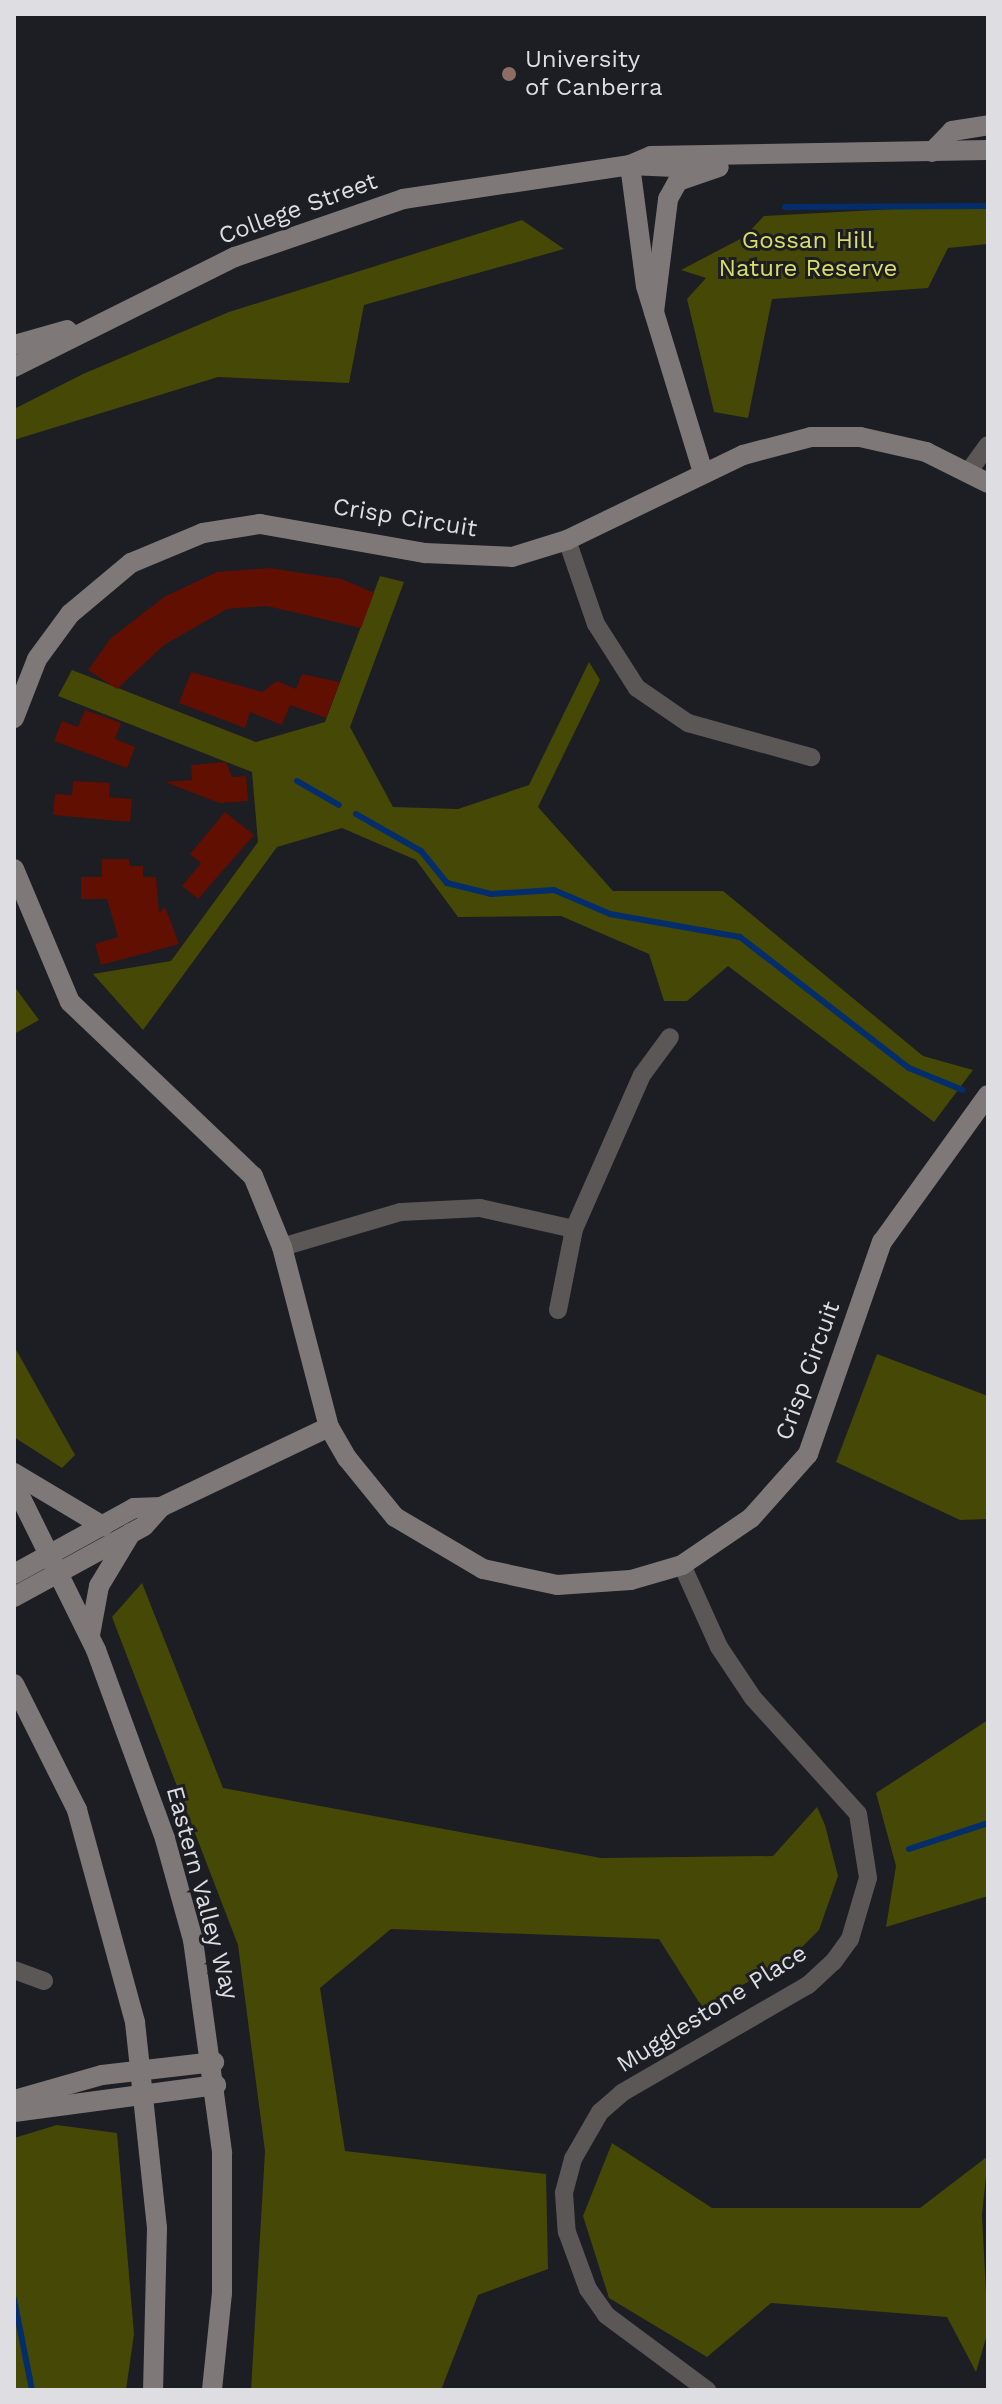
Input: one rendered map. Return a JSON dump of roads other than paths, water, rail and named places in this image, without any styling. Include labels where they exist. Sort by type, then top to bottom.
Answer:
[{"type":"street","points":[[932,152],[952,131],[988,125]]},
{"type":"street","name":"College Street","points":[[14,367],[91,324],[235,257],[360,212],[630,165],[651,156],[743,157],[988,150]]},
{"type":"street","name":"College Street","points":[[630,165],[652,171],[719,167],[743,157]]},
{"type":"street","points":[[630,165],[654,312],[703,473]]},
{"type":"street","points":[[654,312],[668,199],[678,181],[719,167]]},
{"type":"street","name":"College Street","points":[[14,345],[91,324]]},
{"type":"street","name":"Crisp Circuit","points":[[14,718],[37,659],[70,614],[131,563],[203,533],[260,524],[472,557],[512,557],[567,540],[703,473],[811,437],[860,437],[969,471],[988,483]]},
{"type":"street","points":[[969,471],[988,445]]},
{"type":"street","points":[[567,540],[596,624],[637,688],[688,723],[811,757]]},
{"type":"street","name":"Crisp Circuit","points":[[14,869],[70,1002],[253,1176],[282,1247],[329,1427],[395,1517],[483,1569],[557,1585],[631,1580],[682,1565],[751,1518],[808,1454],[882,1242],[988,1095]]},
{"type":"street","points":[[558,1310],[574,1229],[642,1075],[670,1037]]},
{"type":"street","points":[[282,1247],[401,1212],[480,1208],[574,1229]]},
{"type":"street","points":[[90,1635],[99,1586],[131,1533],[161,1507],[329,1427]]},
{"type":"street","points":[[14,1473],[103,1526]]},
{"type":"street","name":"Eastern Valley Way","points":[[14,1484],[57,1562],[90,1635],[165,1839],[214,2062],[224,2223],[212,2390]]},
{"type":"street","points":[[14,1597],[103,1526],[134,1508],[161,1507]]},
{"type":"street","points":[[14,1574],[57,1562],[131,1533]]},
{"type":"street","name":"Mugglestone Place","points":[[682,1565],[719,1647],[753,1698],[858,1814],[868,1878],[850,1939],[833,1962],[808,1985],[622,2093],[600,2112],[573,2159],[564,2193],[567,2232],[588,2289],[606,2315],[707,2390]]},
{"type":"street","points":[[14,1684],[56,1762],[95,1863],[142,2069],[157,2228],[153,2390]]},
{"type":"street","points":[[14,1970],[44,1981]]},
{"type":"street","points":[[14,2100],[142,2069],[214,2062]]},
{"type":"street","points":[[14,2112],[216,2085]]},
{"type":"waterway","points":[[785,207],[988,206]]},
{"type":"waterway","points":[[297,781],[339,805]]},
{"type":"waterway","points":[[356,814],[421,851],[447,883],[491,894],[554,890],[610,914],[740,937],[909,1068],[963,1090]]},
{"type":"waterway","points":[[909,1849],[988,1823]]},
{"type":"waterway","points":[[14,2299],[32,2390]]},
{"type":"place","name":"University of Canberra","points":[[509,74]]},
{"type":"park label","name":"Gossan Hill Nature Reserve","points":[[808,255]]}]
